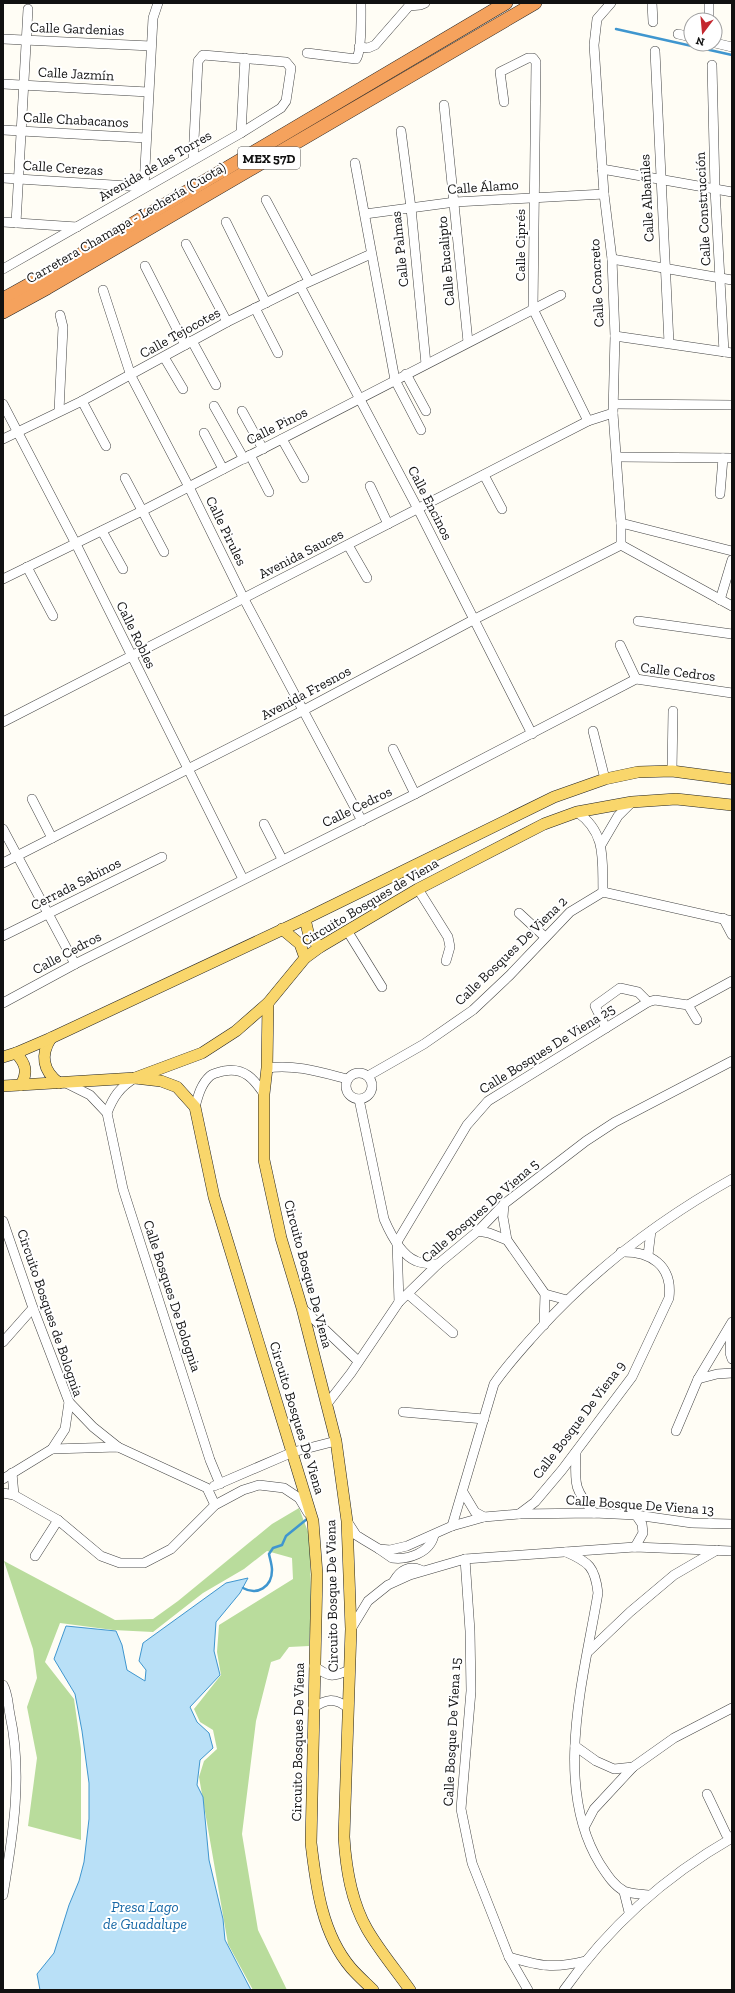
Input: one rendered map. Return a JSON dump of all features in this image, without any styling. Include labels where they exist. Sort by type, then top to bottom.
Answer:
[{"type":"highway","name":"Carretera Chamapa - Lechería (Cuota)","points":[[3,299],[506,3]]},
{"type":"highway","name":"Carretera Chamapa - Lechería (Cuota)","points":[[3,312],[47,288],[535,3]]},
{"type":"main road","name":"Circuito Bosques de Viena","points":[[3,1057],[52,1038],[305,918],[554,797],[605,779],[638,772],[672,771],[731,782]]},
{"type":"main road","name":"Circuito Bosques de Viena","points":[[3,1086],[136,1078],[202,1053],[219,1044],[268,1003],[305,958],[320,947],[348,932],[418,889],[544,824],[578,812],[632,802],[676,799],[731,802]]},
{"type":"main road","points":[[305,918],[309,936],[320,947]]},
{"type":"main road","points":[[282,929],[300,944],[305,958]]},
{"type":"main road","name":"Circuito Bosque De Viena","points":[[268,1003],[264,1094],[264,1160],[266,1176],[281,1238],[302,1308],[336,1441],[347,1521],[351,1629],[344,1837],[346,1866],[354,1898],[367,1929],[401,1985],[410,1990]]},
{"type":"main road","points":[[52,1038],[46,1045],[44,1062],[47,1071],[63,1083]]},
{"type":"main road","points":[[16,1053],[25,1065],[26,1073],[21,1085]]},
{"type":"main road","points":[[136,1078],[161,1082],[177,1087],[195,1107]]},
{"type":"main road","name":"Circuito Bosques De Viena","points":[[195,1107],[214,1197],[313,1521],[317,1574],[311,1843],[315,1874],[326,1924],[337,1949],[351,1968],[373,1990]]},
{"type":"street","points":[[144,187],[152,18],[158,3]]},
{"type":"street","points":[[307,53],[356,59],[358,57],[359,47],[361,3]]},
{"type":"street","points":[[359,47],[368,48],[375,45],[409,4],[420,5],[424,3]]},
{"type":"street","name":"Calle Concreto","points":[[611,3],[597,19],[594,45],[604,194],[612,259],[615,336],[614,408],[621,545]]},
{"type":"street","points":[[652,3],[653,22]]},
{"type":"street","points":[[16,223],[28,9]]},
{"type":"street","points":[[678,34],[683,35]]},
{"type":"street","name":"Calle Gardenias","points":[[3,39],[151,46]]},
{"type":"street","name":"Calle Albañiles","points":[[655,51],[669,344]]},
{"type":"street","points":[[193,160],[198,61],[203,55],[245,58],[241,133]]},
{"type":"street","name":"Avenida de las Torres","points":[[3,269],[144,187],[241,133],[284,105],[291,68],[290,65],[286,62],[245,58]]},
{"type":"street","name":"Calle Ciprés","points":[[504,102],[500,72],[528,58],[533,58],[536,62],[533,309],[588,421]]},
{"type":"street","name":"Calle Construcción","points":[[712,65],[715,189],[728,353]]},
{"type":"street","name":"Calle Jazmín","points":[[3,84],[148,92]]},
{"type":"street","name":"Calle Eucalipto","points":[[444,105],[468,342]]},
{"type":"street","name":"Calle Chabacanos","points":[[3,130],[146,138]]},
{"type":"street","name":"Calle Palmas","points":[[401,131],[411,208],[426,364]]},
{"type":"street","points":[[355,163],[395,380],[421,430]]},
{"type":"street","points":[[602,169],[732,192]]},
{"type":"street","name":"Calle Cerezas","points":[[3,178],[144,187]]},
{"type":"street","name":"Calle Álamo","points":[[364,214],[455,202],[604,194]]},
{"type":"street","points":[[266,200],[309,281]]},
{"type":"street","points":[[3,222],[76,227]]},
{"type":"street","points":[[226,222],[266,303]]},
{"type":"street","points":[[186,244],[227,322]]},
{"type":"street","name":"Calle Tejocotes","points":[[3,439],[130,376],[227,322],[309,281],[371,254]]},
{"type":"street","points":[[612,259],[732,280]]},
{"type":"street","points":[[145,266],[188,343],[216,385]]},
{"type":"street","name":"Calle Encinos","points":[[300,286],[418,509],[532,734]]},
{"type":"street","name":"Calle Pirules","points":[[103,290],[130,376],[189,487],[244,599],[302,711],[362,821]]},
{"type":"street","name":"Calle Pinos","points":[[3,579],[142,511],[562,295]]},
{"type":"street","points":[[255,308],[278,352]]},
{"type":"street","points":[[59,411],[62,326],[60,315]]},
{"type":"street","points":[[615,336],[728,353]]},
{"type":"street","points":[[164,357],[183,389]]},
{"type":"street","points":[[406,374],[426,411]]},
{"type":"street","points":[[82,401],[106,446]]},
{"type":"street","name":"Calle Robles","points":[[3,404],[76,544],[243,879]]},
{"type":"street","points":[[614,408],[732,405]]},
{"type":"street","points":[[214,406],[269,492]]},
{"type":"street","name":"Avenida Sauces","points":[[3,722],[614,408]]},
{"type":"street","points":[[242,411],[263,449]]},
{"type":"street","points":[[204,433],[222,469]]},
{"type":"street","points":[[282,439],[304,478]]},
{"type":"street","points":[[617,457],[727,458],[720,494]]},
{"type":"street","points":[[484,475],[502,509]]},
{"type":"street","points":[[126,478],[164,552]]},
{"type":"street","points":[[370,486],[388,524]]},
{"type":"street","points":[[621,523],[732,551]]},
{"type":"street","points":[[102,531],[123,569]]},
{"type":"street","points":[[348,545],[367,578]]},
{"type":"street","points":[[621,545],[732,606]]},
{"type":"street","name":"Avenida Fresnos","points":[[3,862],[302,711],[473,620],[621,545]]},
{"type":"street","points":[[720,600],[732,560]]},
{"type":"street","points":[[27,566],[53,616]]},
{"type":"street","points":[[638,621],[732,634]]},
{"type":"street","points":[[620,645],[636,679]]},
{"type":"street","name":"Calle Cedros","points":[[3,1003],[75,964],[282,859],[362,821],[636,679],[732,693]]},
{"type":"street","points":[[672,771],[673,711]]},
{"type":"street","points":[[593,731],[605,779]]},
{"type":"street","points":[[393,749],[415,794]]},
{"type":"street","points":[[32,799],[52,838]]},
{"type":"street","points":[[601,845],[614,821],[632,802]]},
{"type":"street","points":[[578,812],[591,824],[601,845],[602,892],[732,921]]},
{"type":"street","points":[[264,824],[282,859]]},
{"type":"street","points":[[3,829],[75,964]]},
{"type":"street","name":"Cerrada Sabinos","points":[[3,936],[162,857]]},
{"type":"street","points":[[418,889],[448,937],[450,948],[446,961]]},
{"type":"street","name":"Calle Bosques De Viena 2","points":[[368,1076],[424,1044],[473,1010],[510,975],[570,912],[602,892]]},
{"type":"street","points":[[519,913],[545,937]]},
{"type":"street","points":[[723,918],[732,935]]},
{"type":"street","points":[[348,932],[382,988]]},
{"type":"street","points":[[606,1028],[595,1006],[620,988],[638,992],[648,1002],[655,1000],[688,1005],[732,982]]},
{"type":"street","name":"Calle Bosques De Viena 25","points":[[396,1242],[467,1125],[485,1104],[648,1002]]},
{"type":"street","points":[[688,1005],[697,1020]]},
{"type":"street","name":"Calle Bosques De Viena 5","points":[[327,1404],[399,1302],[438,1264],[478,1231],[504,1204],[586,1141],[615,1122],[732,1061]]},
{"type":"street","points":[[266,1068],[283,1066],[300,1067],[347,1079],[357,1073],[368,1076],[372,1083],[371,1091],[367,1097],[360,1099],[349,1095],[346,1090],[347,1079]]},
{"type":"street","points":[[195,1107],[200,1091],[210,1076],[218,1072],[230,1070],[242,1071],[254,1080],[264,1094]]},
{"type":"street","points":[[63,1083],[90,1095],[107,1113],[117,1092],[125,1084],[136,1078]]},
{"type":"street","points":[[360,1099],[384,1219],[396,1242],[409,1257],[416,1261],[438,1264]]},
{"type":"street","name":"Calle Bosques De Bolognia","points":[[107,1113],[123,1189],[210,1460],[220,1484]]},
{"type":"street","points":[[452,1526],[494,1384],[506,1367],[567,1300],[621,1252],[697,1199],[732,1179]]},
{"type":"street","points":[[504,1204],[503,1217],[507,1240],[545,1294],[544,1325]]},
{"type":"street","name":"Circuito Bosques de Bolognia","points":[[3,1221],[32,1308],[69,1402],[65,1429],[52,1448],[3,1479]]},
{"type":"street","points":[[478,1231],[489,1233],[507,1240]]},
{"type":"street","points":[[621,1252],[634,1252],[648,1255],[651,1231]]},
{"type":"street","points":[[396,1242],[399,1302]]},
{"type":"street","name":"Calle Bosque De Viena 9","points":[[519,1514],[534,1502],[576,1452],[632,1377],[669,1298],[671,1287],[666,1273],[658,1262],[648,1255]]},
{"type":"street","points":[[408,1294],[453,1333]]},
{"type":"street","points":[[545,1294],[567,1300]]},
{"type":"street","points":[[3,1342],[32,1308]]},
{"type":"street","points":[[302,1308],[358,1361]]},
{"type":"street","points":[[732,1322],[730,1343],[732,1359]]},
{"type":"street","points":[[676,1431],[698,1379],[732,1322]]},
{"type":"street","points":[[698,1379],[717,1374],[732,1373]]},
{"type":"street","points":[[69,1402],[93,1427],[118,1447],[207,1488],[215,1505]]},
{"type":"street","points":[[403,1412],[484,1419]]},
{"type":"street","points":[[207,1488],[220,1484],[293,1452],[336,1441]]},
{"type":"street","points":[[52,1448],[118,1447]]},
{"type":"street","points":[[576,1452],[575,1484],[583,1500],[594,1513]]},
{"type":"street","points":[[12,1473],[14,1494]]},
{"type":"street","points":[[3,1493],[14,1494],[58,1520],[101,1556],[120,1563],[144,1564],[171,1549],[215,1505],[243,1490],[259,1485],[284,1488],[299,1498],[313,1521]]},
{"type":"street","points":[[463,1492],[475,1512],[484,1517]]},
{"type":"street","name":"Calle Bosque De Viena 13","points":[[379,1549],[396,1549],[434,1535],[452,1526],[484,1517],[519,1514],[594,1513],[636,1515],[692,1523],[732,1524]]},
{"type":"street","points":[[635,1547],[643,1532],[642,1524],[636,1515]]},
{"type":"street","points":[[35,1556],[58,1520]]},
{"type":"street","points":[[347,1521],[356,1535],[392,1558],[397,1565],[395,1578]]},
{"type":"street","points":[[392,1558],[414,1556],[428,1547],[434,1535]]},
{"type":"street","points":[[395,1578],[465,1559],[564,1551],[635,1547],[732,1551]]},
{"type":"street","points":[[589,1650],[630,1612],[674,1575],[717,1550]]},
{"type":"street","points":[[564,1551],[584,1560],[596,1575],[598,1593],[589,1650],[578,1700],[575,1746],[576,1795],[592,1851],[609,1878],[624,1892],[629,1912]]},
{"type":"street","points":[[414,1556],[411,1562],[414,1568]]},
{"type":"street","name":"Calle Bosque De Viena 15","points":[[465,1559],[470,1630],[471,1691],[461,1809],[472,1863],[509,1957],[528,1990]]},
{"type":"street","points":[[351,1629],[368,1601],[395,1578],[408,1568],[424,1571]]},
{"type":"street","points":[[314,1666],[326,1675],[333,1676],[349,1670]]},
{"type":"street","points":[[3,1685],[15,1735],[17,1793],[13,1836],[3,1895]]},
{"type":"street","points":[[313,1708],[325,1700],[334,1699],[341,1702],[348,1708]]},
{"type":"street","points":[[585,1826],[594,1809],[633,1766],[674,1738],[732,1708]]},
{"type":"street","points":[[575,1746],[596,1761],[614,1769],[633,1766]]},
{"type":"street","points":[[564,1990],[585,1961],[629,1912],[648,1895],[686,1867],[731,1838],[726,1834],[707,1794]]},
{"type":"street","points":[[624,1892],[648,1895]]},
{"type":"street","points":[[509,1957],[542,1966],[562,1967],[585,1961]]},
{"type":"green space","points":[[299,1508],[310,1537],[311,1611],[309,1646],[289,1647],[280,1659],[271,1662],[256,1721],[242,1834],[258,1930],[287,1990],[253,1990],[228,1944],[199,1777],[204,1761],[217,1749],[213,1730],[200,1722],[194,1709],[221,1675],[217,1652],[219,1625],[293,1579],[292,1558],[267,1551],[244,1569],[203,1593],[153,1632],[113,1630],[60,1623],[45,1662],[74,1699],[81,1749],[81,1840],[28,1826],[37,1758],[27,1707],[37,1678],[33,1649],[4,1561],[115,1620],[153,1619],[178,1601],[272,1524]]},
{"type":"water","name":"Presa Lago de Guadalupe","points":[[248,1578],[240,1593],[216,1622],[214,1651],[220,1675],[190,1707],[197,1722],[209,1733],[213,1748],[200,1760],[197,1785],[203,1797],[209,1860],[223,1919],[225,1940],[251,1990],[40,1990],[37,1974],[54,1953],[69,1905],[79,1881],[84,1862],[89,1819],[89,1783],[75,1694],[54,1659],[66,1626],[116,1631],[122,1645],[127,1670],[145,1681],[146,1670],[139,1661],[143,1643],[226,1583]]},
{"type":"waterway","points":[[616,29],[732,55]]},
{"type":"waterway","points":[[243,1588],[253,1591],[267,1585],[272,1570],[269,1554],[273,1548],[282,1545],[286,1536],[307,1519]]}]
